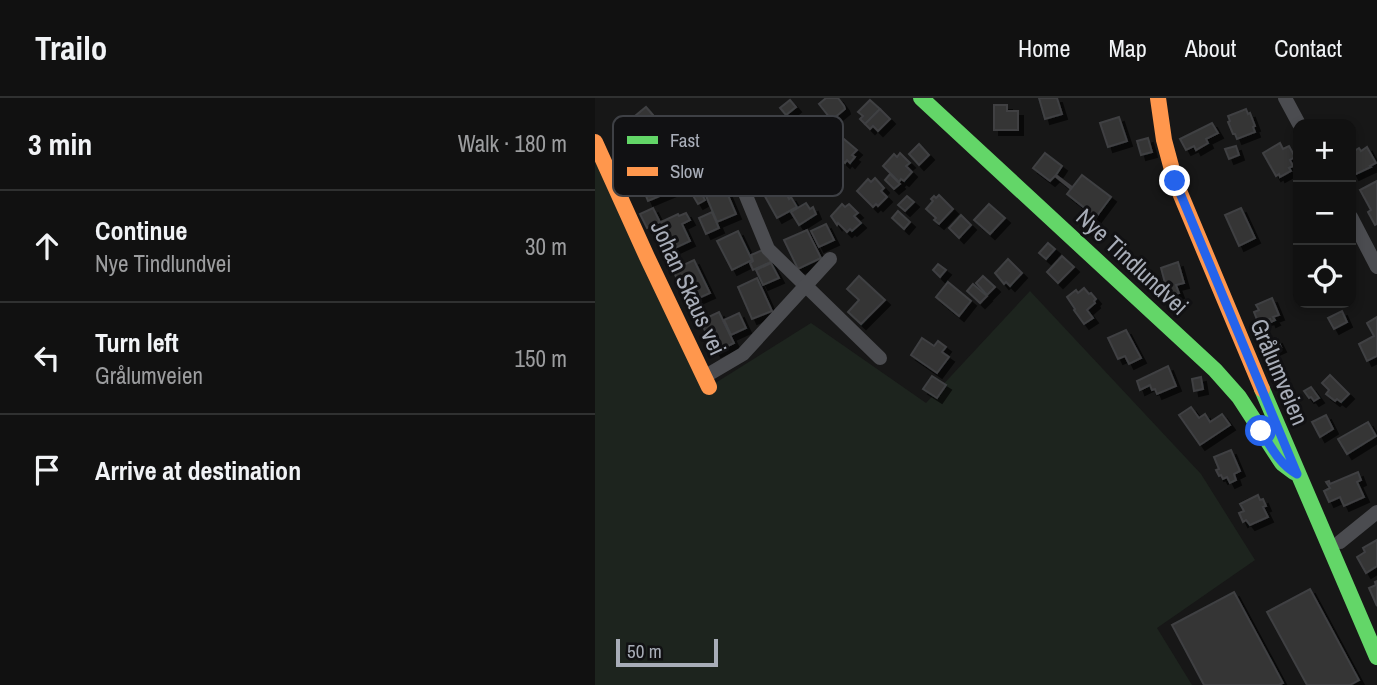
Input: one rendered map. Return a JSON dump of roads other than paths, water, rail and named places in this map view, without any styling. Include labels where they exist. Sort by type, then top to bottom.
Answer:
[{"type":"street","name":"Nye Tindlundvei","points":[[921,98],[1215,370],[1239,397],[1282,463],[1297,474]]},
{"type":"street","name":"Grålumveien","points":[[1158,98],[1160,125],[1172,173],[1297,474],[1377,657]]},
{"type":"street","points":[[1285,98],[1296,119]]},
{"type":"street","name":"Johan Skaus vei","points":[[595,142],[613,182]]},
{"type":"street","name":"Johan Skaus vei","points":[[619,196],[707,382],[743,354],[830,259]]},
{"type":"street","points":[[746,196],[768,249],[880,358]]},
{"type":"street","points":[[1356,227],[1377,267]]},
{"type":"street","points":[[1340,542],[1377,512]]}]
